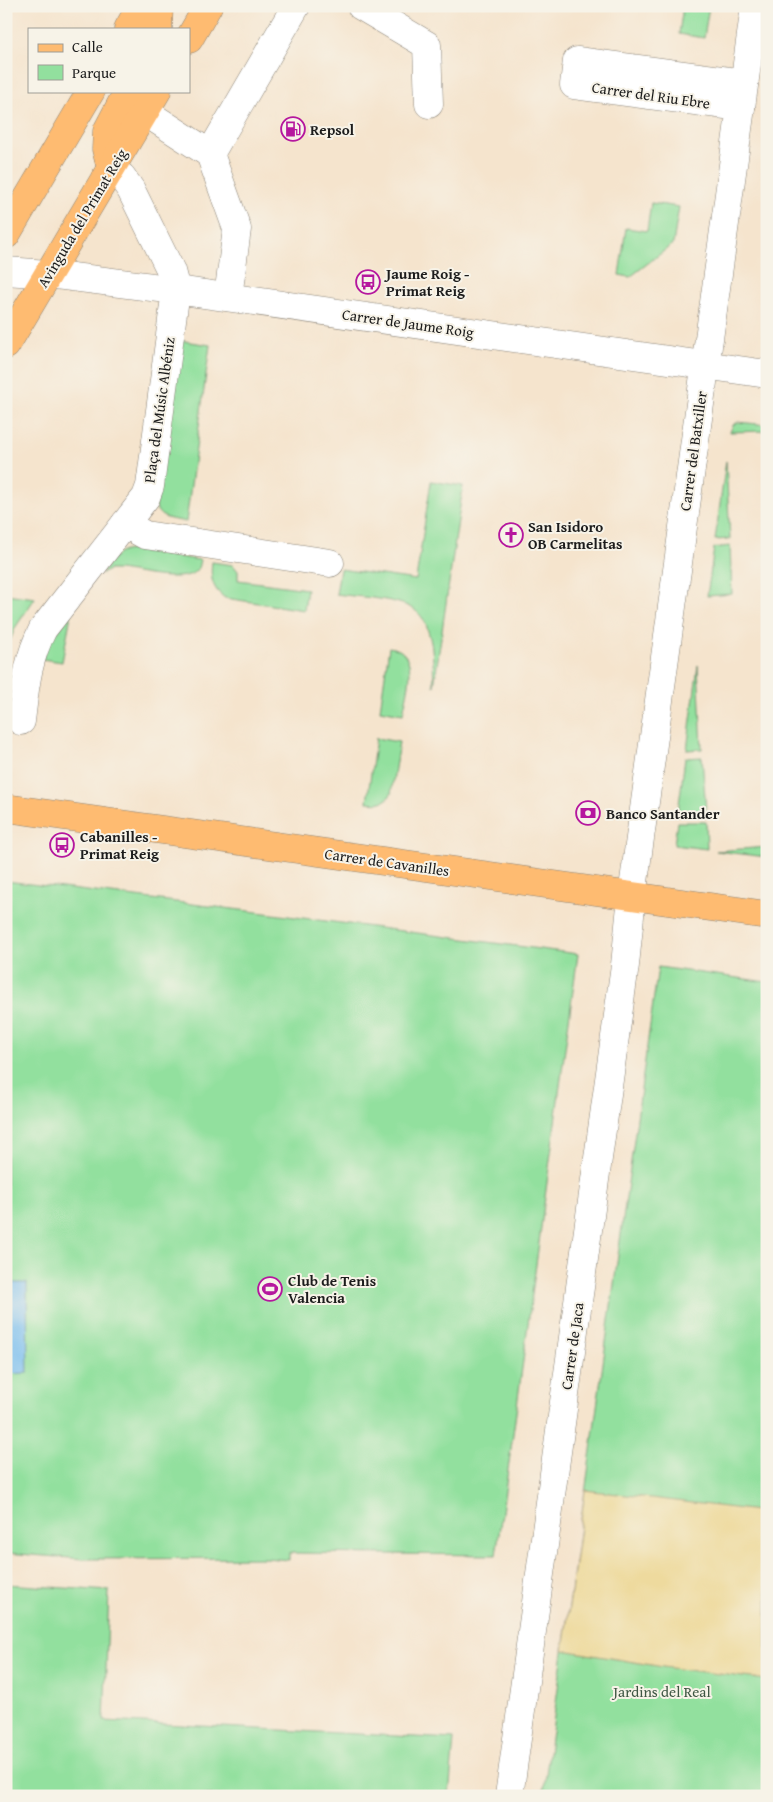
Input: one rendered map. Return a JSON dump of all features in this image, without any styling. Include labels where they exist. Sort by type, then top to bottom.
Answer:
[{"type":"main road","points":[[129,28],[141,6]]},
{"type":"main road","points":[[158,28],[159,6]]},
{"type":"main road","points":[[190,37],[208,6]]},
{"type":"main road","points":[[6,235],[90,92]]},
{"type":"main road","points":[[111,168],[106,149],[107,132],[127,92]]},
{"type":"main road","name":"Avinguda del Primat Reig","points":[[6,345],[151,102]]},
{"type":"main road","name":"Carrer de Cavanilles","points":[[6,808],[767,915]]},
{"type":"street","points":[[210,154],[296,6]]},
{"type":"street","points":[[361,6],[427,45],[429,104]]},
{"type":"street","name":"Carrer del Batxiller","points":[[632,896],[755,6]]},
{"type":"street","name":"Carrer del Riu Ebre","points":[[577,60],[743,95],[574,85],[577,60]]},
{"type":"street","points":[[151,102],[210,154],[237,229],[228,297]]},
{"type":"street","points":[[111,168],[122,177],[131,190],[171,271],[176,290]]},
{"type":"street","name":"Carrer de Jaume Roig","points":[[6,271],[48,274],[228,297],[767,374]]},
{"type":"street","name":"Plaça del Músic Albéniz","points":[[21,721],[28,667],[34,646],[43,630],[146,497],[150,486],[176,290]]},
{"type":"street","points":[[125,524],[145,536],[330,563]]},
{"type":"street","name":"Carrer de Jaca","points":[[509,1796],[625,965],[632,896]]},
{"type":"green space","points":[[683,6],[709,6],[704,38],[679,34]]},
{"type":"green space","points":[[651,203],[679,207],[673,244],[630,277],[619,275],[626,228],[647,231]]},
{"type":"green space","points":[[178,340],[210,345],[186,522],[164,517],[156,507]]},
{"type":"green space","points":[[738,422],[767,425],[767,431],[730,432],[733,425]]},
{"type":"green space","points":[[726,461],[730,539],[715,540]]},
{"type":"green space","points":[[431,481],[463,486],[434,686],[430,638],[424,621],[418,613],[406,605],[397,602],[336,594],[340,569],[416,580]]},
{"type":"green space","points":[[730,546],[732,594],[707,596],[714,548]]},
{"type":"green space","points":[[130,550],[200,560],[198,568],[193,573],[184,576],[149,575],[119,570],[109,570],[101,574],[116,555]]},
{"type":"green space","points":[[212,562],[233,565],[238,571],[238,580],[307,589],[304,610],[225,598],[217,591],[213,582],[211,573]]},
{"type":"green space","points":[[6,594],[35,598],[15,628],[6,651]]},
{"type":"green space","points":[[71,615],[62,662],[42,659],[48,643]]},
{"type":"green space","points":[[389,647],[399,650],[406,656],[409,664],[409,684],[403,714],[380,710]]},
{"type":"green space","points":[[698,665],[702,749],[687,750]]},
{"type":"green space","points":[[376,738],[399,742],[391,794],[383,801],[377,803],[367,802]]},
{"type":"green space","points":[[702,757],[706,811],[678,812],[685,758]]},
{"type":"green space","points":[[677,822],[706,822],[707,849],[674,845]]},
{"type":"green space","points":[[767,847],[767,857],[716,851]]},
{"type":"green space","name":"Club de Tenis Valencia","points":[[6,881],[578,954],[496,1555],[289,1553],[289,1560],[266,1558],[84,1559],[6,1553]]},
{"type":"green space","name":"Jardins del Real","points":[[658,967],[767,982],[767,1796],[543,1796]]},
{"type":"green space","points":[[6,1584],[109,1591],[104,1721],[454,1739],[449,1796],[6,1796]]},
{"type":"sand","points":[[585,1490],[767,1512],[767,1680],[663,1667],[563,1650]]},
{"type":"water","points":[[6,1283],[27,1283],[28,1373],[6,1374]]},
{"type":"place","name":"Repsol","points":[[293,129]]},
{"type":"place","name":"Jaume Roig - Primat Reig","points":[[368,282]]},
{"type":"place","name":"San Isidoro OB Carmelitas","points":[[511,535]]},
{"type":"place","name":"Banco Santander","points":[[588,813]]},
{"type":"place","name":"Cabanilles - Primat Reig","points":[[62,845]]},
{"type":"place","name":"Club de Tenis Valencia","points":[[270,1289]]}]
